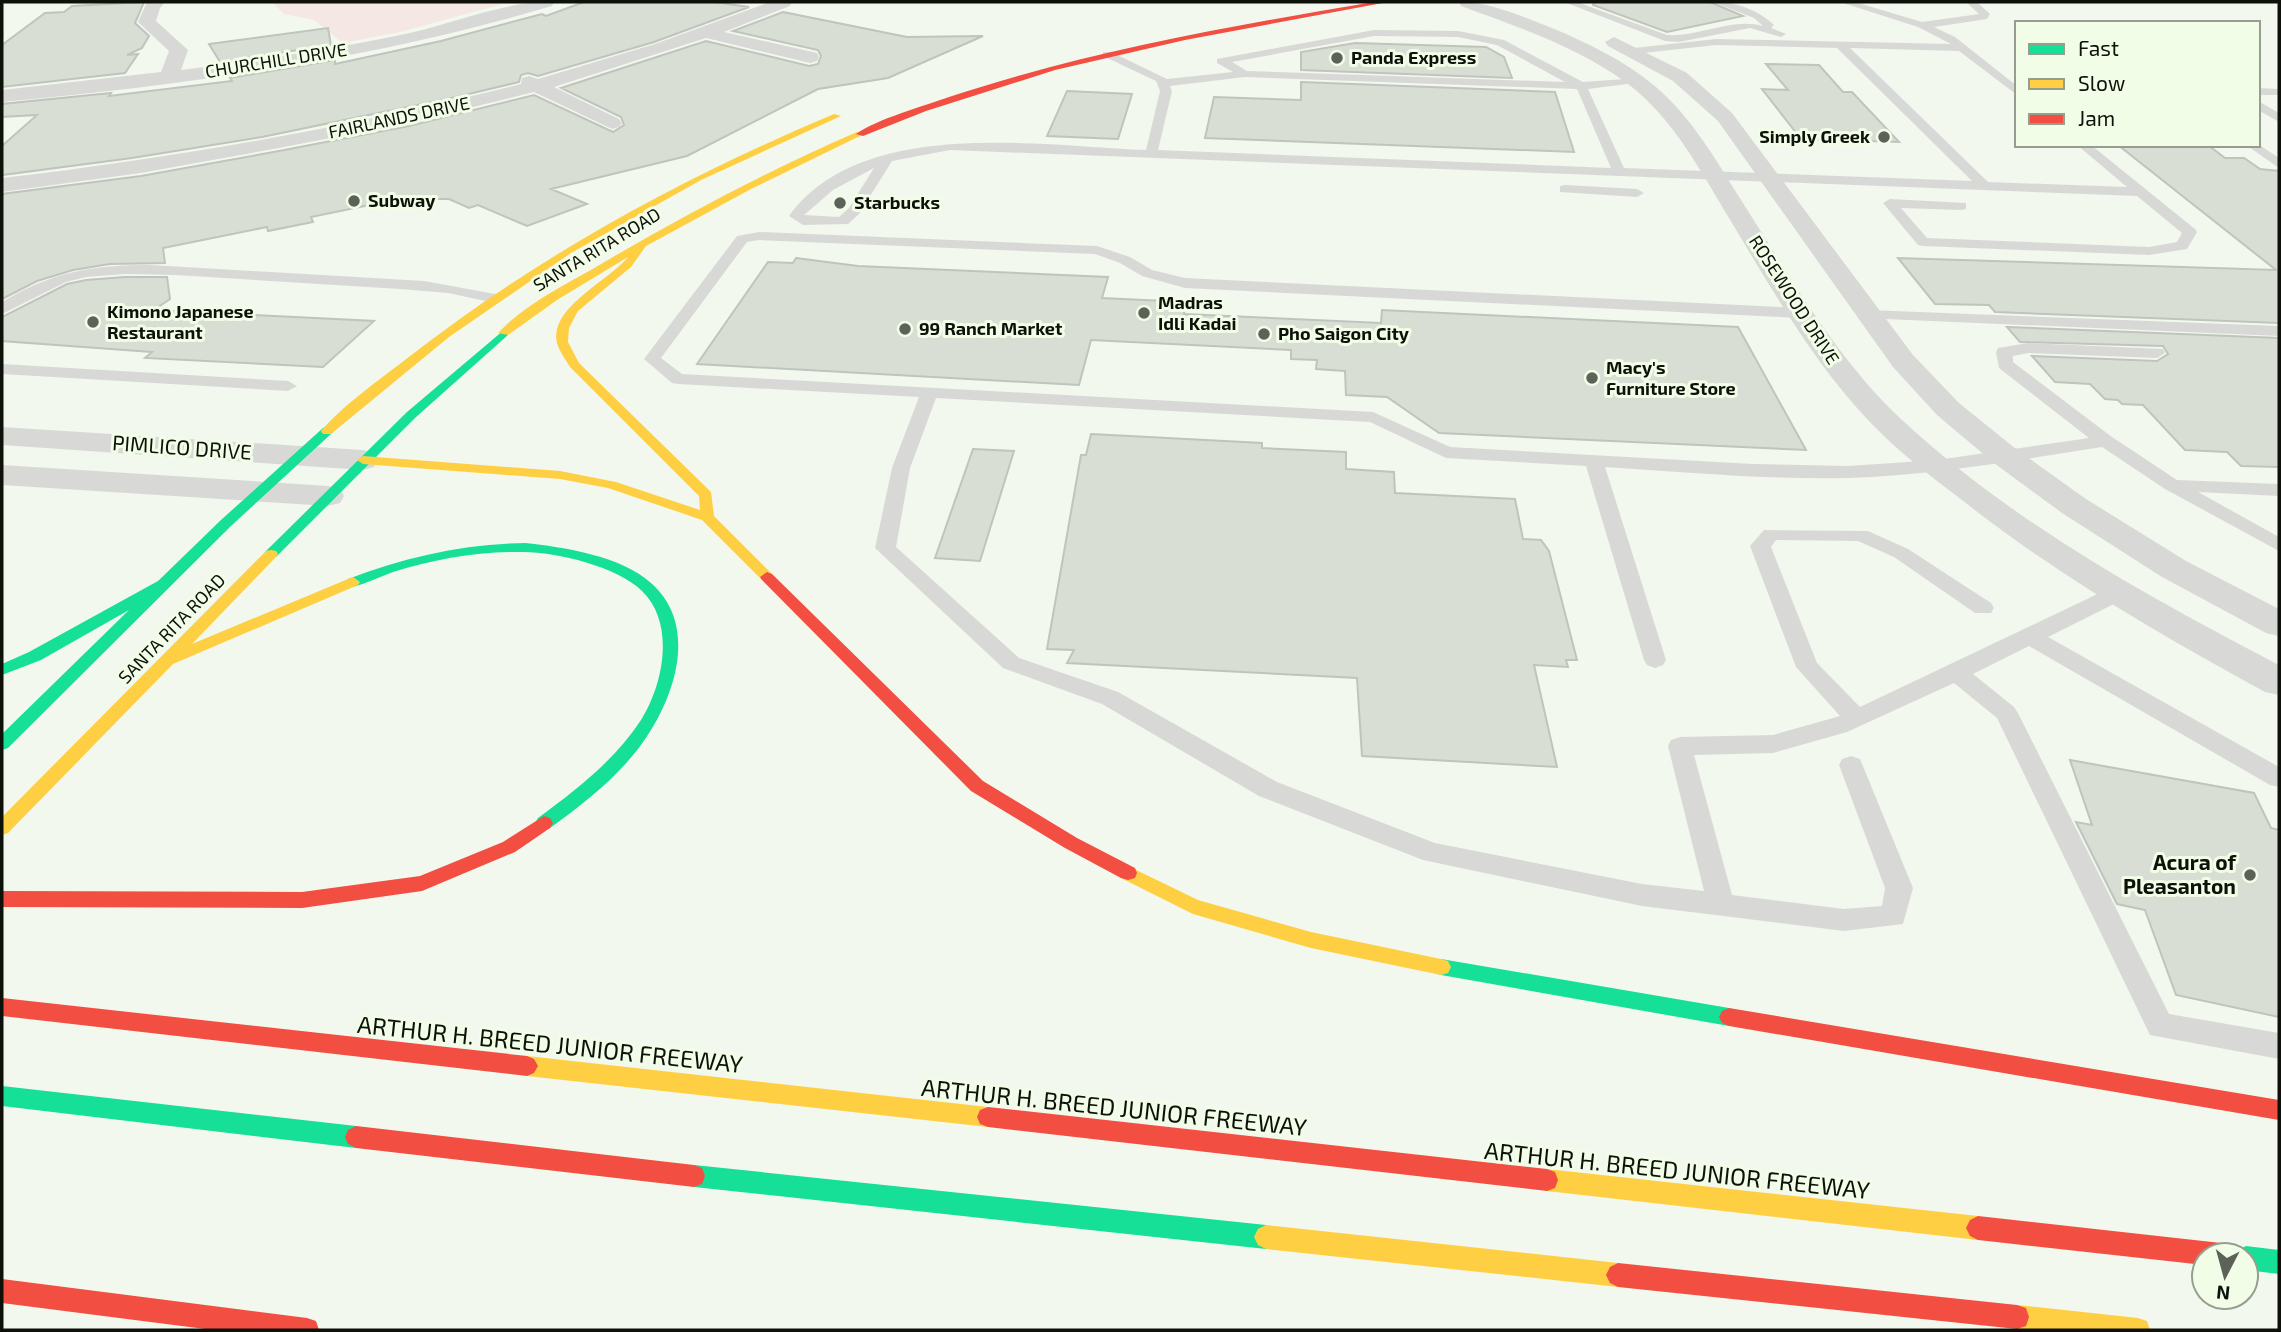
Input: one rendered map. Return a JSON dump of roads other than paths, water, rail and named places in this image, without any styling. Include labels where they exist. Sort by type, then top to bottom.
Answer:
[{"type":"main road","name":"SANTA RITA ROAD","points":[[2,828],[363,460],[464,366],[572,284],[778,169],[879,125],[977,90],[1107,54],[1195,35],[1385,2]]},
{"type":"main road","name":"SANTA RITA ROAD","points":[[2,744],[162,585],[300,456],[411,361],[495,298],[605,227],[666,193],[739,156],[856,108]]},
{"type":"main road","points":[[642,244],[627,265],[573,309],[563,328],[562,342],[574,366],[706,495],[706,517]]},
{"type":"main road","points":[[363,460],[560,475],[611,485],[706,517],[976,786],[1071,843],[1193,906],[1311,940],[1459,971],[2279,1110]]},
{"type":"main road","points":[[2,899],[302,900],[422,883],[509,847],[574,802],[627,751],[658,704],[672,663],[668,621],[647,587],[610,565],[572,554],[528,547],[464,550],[418,560],[370,575],[170,659]]},
{"type":"main road","points":[[2,670],[35,656],[162,585]]},
{"type":"main road","name":"ARTHUR H. BREED JUNIOR FREEWAY","points":[[2,1007],[2190,1252]]},
{"type":"main road","points":[[2,1096],[645,1171],[2138,1330]]},
{"type":"main road","points":[[2260,1260],[2279,1262]]},
{"type":"main road","points":[[2,1291],[307,1330]]},
{"type":"street","points":[[158,2],[152,6],[147,22],[179,50],[168,78]]},
{"type":"street","name":"CHURCHILL DRIVE","points":[[2,96],[168,78],[365,46],[546,2]]},
{"type":"street","name":"FAIRLANDS DRIVE","points":[[701,32],[757,2]]},
{"type":"street","name":"FAIRLANDS DRIVE","points":[[2,184],[205,156],[344,130],[533,84],[701,32],[783,2]]},
{"type":"street","name":"ROSEWOOD DRIVE","points":[[1467,2],[1563,40],[1605,61],[1635,80],[1675,117],[1832,361],[1878,414],[1937,466],[2009,521],[2118,593],[2279,682]]},
{"type":"street","points":[[1514,2],[1576,25]]},
{"type":"street","points":[[701,32],[810,57]]},
{"type":"street","points":[[1599,35],[1680,77],[1725,117],[1903,361],[1948,409],[2005,456],[2074,506],[2174,569],[2279,624]]},
{"type":"street","points":[[533,84],[612,123]]},
{"type":"street","name":"FAIRLANDS DRIVE","points":[[2,174],[204,148],[533,84]]},
{"type":"street","name":"PIMLICO DRIVE","points":[[2,436],[363,460]]},
{"type":"street","name":"PIMLICO DRIVE","points":[[2,475],[328,496]]},
{"type":"lane","points":[[1569,2],[1665,38],[1679,39],[1750,25],[1781,34]]},
{"type":"lane","points":[[1718,2],[1758,16],[1798,44]]},
{"type":"lane","points":[[1845,2],[1922,25],[1967,44],[2015,90]]},
{"type":"lane","points":[[1922,25],[1983,17],[1985,14],[1971,2]]},
{"type":"lane","points":[[1245,74],[1221,61],[1339,37],[1374,33],[1458,34],[1500,43],[1581,86],[1620,173]]},
{"type":"lane","points":[[1634,51],[1716,42],[1967,44]]},
{"type":"lane","points":[[1839,44],[1985,187]]},
{"type":"lane","points":[[1107,54],[1161,79],[1166,91],[1150,154]]},
{"type":"lane","points":[[1162,83],[1245,74],[1581,86],[1635,80]]},
{"type":"lane","points":[[2260,91],[2279,92]]},
{"type":"lane","points":[[2260,106],[2279,118]]},
{"type":"lane","points":[[887,158],[854,211],[843,221],[803,221],[796,216],[803,204],[819,191],[887,158],[950,146],[2143,192]]},
{"type":"lane","points":[[1961,206],[1890,203],[1923,243],[2149,251],[2182,246],[2190,232],[2086,147]]},
{"type":"lane","points":[[2255,147],[2279,164]]},
{"type":"lane","points":[[1565,189],[1637,193]]},
{"type":"lane","points":[[1800,313],[1185,283],[1147,273],[1125,260],[1097,250],[759,236],[742,239],[652,359],[678,379],[1373,417],[1446,452],[1594,462],[1848,472],[1937,466],[2105,441]]},
{"type":"lane","points":[[2,309],[44,284],[99,271],[168,272],[418,286],[466,290],[495,298]]},
{"type":"lane","points":[[1868,315],[2279,331]]},
{"type":"lane","points":[[2157,353],[2028,348],[2004,352],[2005,364],[2105,441],[2172,485],[2279,545]]},
{"type":"lane","points":[[2,369],[288,386]]},
{"type":"lane","points":[[930,392],[901,468],[885,548],[1011,663],[1110,698],[1268,789],[1432,853],[1642,895],[1844,920],[1893,916],[1899,888],[1851,765]]},
{"type":"lane","points":[[1594,462],[1655,660]]},
{"type":"lane","points":[[2172,485],[2279,490]]},
{"type":"lane","points":[[1857,719],[1807,667],[1760,546],[1771,534],[1861,535],[1901,553],[1983,608]]},
{"type":"lane","points":[[1721,905],[1679,746],[1773,744],[1839,726],[1956,673],[2118,593]]},
{"type":"lane","points":[[2031,637],[2279,778]]},
{"type":"lane","points":[[1956,673],[2006,713],[2160,1026],[2279,1046]]},
{"type":"place","name":"Panda Express","points":[[1337,58]]},
{"type":"place","name":"Simply Greek","points":[[1884,137]]},
{"type":"place","name":"Subway","points":[[354,201]]},
{"type":"place","name":"Starbucks","points":[[840,203]]},
{"type":"place","name":"Madras Idli Kadai","points":[[1144,313]]},
{"type":"place","name":"Kimono Japanese Restaurant","points":[[93,322]]},
{"type":"place","name":"99 Ranch Market","points":[[905,329]]},
{"type":"place","name":"Pho Saigon City","points":[[1264,334]]},
{"type":"place","name":"Macy's Furniture Store","points":[[1592,378]]},
{"type":"place","name":"Acura of Pleasanton","points":[[2250,875]]}]
